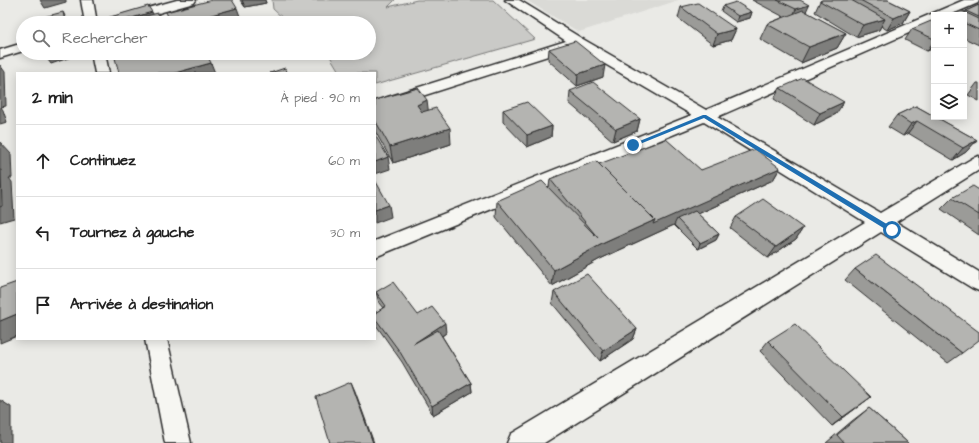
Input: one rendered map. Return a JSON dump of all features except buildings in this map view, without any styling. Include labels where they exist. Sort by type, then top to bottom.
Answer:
[{"type":"street","points":[[87,0],[90,16]]},
{"type":"street","points":[[134,16],[190,0]]},
{"type":"street","points":[[511,0],[576,42],[704,116],[979,282]]},
{"type":"street","points":[[946,12],[974,0]]},
{"type":"street","points":[[376,248],[704,116],[931,18]]},
{"type":"street","points":[[376,106],[576,42]]},
{"type":"street","points":[[0,54],[16,49]]},
{"type":"street","points":[[99,60],[102,72]]},
{"type":"street","points":[[520,443],[979,162]]},
{"type":"street","points":[[156,340],[178,443]]},
{"type":"shaded area","points":[[272,0],[395,0],[388,7],[417,0],[493,0],[535,39],[376,85],[376,72],[339,72],[332,60],[376,60],[376,16],[280,16],[273,9]]},
{"type":"shaded area","points":[[526,0],[679,0],[579,32]]},
{"type":"route","points":[[633,145],[704,116],[892,230]]}]
